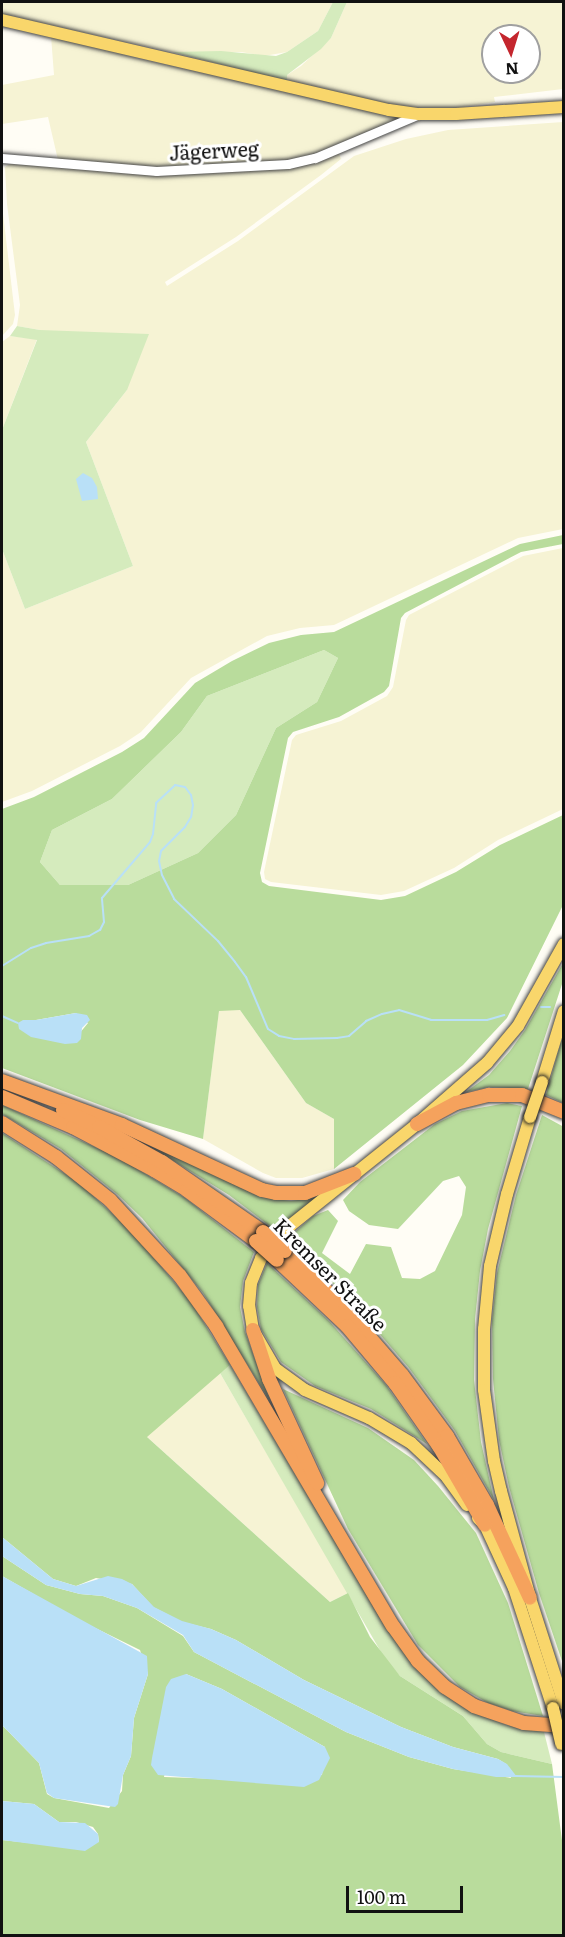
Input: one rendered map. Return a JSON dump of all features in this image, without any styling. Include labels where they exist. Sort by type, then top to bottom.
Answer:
[{"type":"highway","points":[[2,1083],[122,1125],[262,1190],[276,1193],[305,1193],[354,1174]]},
{"type":"highway","name":"Kremser Straße","points":[[2,1083],[129,1142],[195,1182],[345,1309],[402,1375],[447,1436],[508,1545],[530,1598]]},
{"type":"highway","points":[[417,1124],[456,1103],[489,1095],[522,1095],[564,1112]]},
{"type":"highway","name":"Kremser Straße","points":[[2,1097],[73,1127],[146,1165],[259,1237]]},
{"type":"highway","points":[[2,1123],[82,1176],[135,1224],[167,1260],[216,1326],[393,1626],[431,1675],[474,1706],[508,1719],[540,1725],[564,1724]]},
{"type":"highway","name":"Kremser Straße","points":[[281,1255],[347,1326],[395,1383],[440,1446],[485,1525]]},
{"type":"highway","points":[[252,1330],[269,1379],[340,1534]]},
{"type":"main road","points":[[2,20],[389,110],[419,114],[564,107]]},
{"type":"main road","points":[[558,1706],[525,1617],[485,1525],[447,1477],[411,1443],[369,1418],[289,1380],[268,1359],[252,1330],[249,1295],[261,1258],[291,1225],[417,1124],[487,1063],[504,1044],[532,1004],[564,944]]},
{"type":"main road","points":[[564,1011],[507,1194],[486,1293],[483,1358],[485,1399],[494,1461],[558,1706],[564,1755]]},
{"type":"street","name":"Jägerweg","points":[[2,158],[36,163],[156,171],[288,164],[315,158],[419,114]]},
{"type":"shaded area","points":[[2,2],[333,2],[318,31],[287,52],[264,56],[241,52],[172,52],[2,14]]},
{"type":"shaded area","points":[[347,2],[563,2],[563,89],[494,97],[495,102],[456,108],[420,108],[391,105],[287,81],[287,75],[301,66],[331,38]]},
{"type":"shaded area","points":[[51,36],[140,59],[402,117],[302,160],[175,169],[58,160],[48,117],[2,124],[2,85],[54,75]]},
{"type":"shaded area","points":[[563,122],[563,529],[518,538],[334,625],[300,628],[267,636],[191,678],[141,732],[120,746],[32,791],[2,802],[2,549],[25,609],[133,566],[86,442],[127,390],[40,330],[17,326],[20,305],[7,204],[5,167],[10,164],[101,169],[253,168],[338,151],[341,159],[321,175],[236,237],[165,282],[167,286],[238,241],[354,156],[406,139],[448,130]]},
{"type":"shaded area","points":[[2,205],[15,315],[13,324],[2,336]]},
{"type":"shaded area","points":[[10,336],[37,339],[2,430],[2,342]]},
{"type":"shaded area","points":[[563,548],[563,809],[498,840],[454,868],[404,891],[381,895],[271,882],[265,879],[264,872],[292,740],[296,735],[341,721],[387,696],[393,687],[406,620],[409,615],[523,556]]},
{"type":"shaded area","points":[[219,1010],[240,1010],[306,1103],[334,1119],[334,1169],[302,1178],[276,1178],[203,1139]]},
{"type":"shaded area","points":[[220,1373],[348,1593],[330,1602],[146,1436]]},
{"type":"green space","points":[[333,2],[347,2],[331,38],[321,49],[287,75],[287,81],[172,52],[221,51],[276,56],[287,52],[318,31]]},
{"type":"green space","points":[[17,326],[40,330],[149,334],[127,390],[86,442],[133,566],[25,609],[2,549],[2,430],[37,340],[10,336]]},
{"type":"green space","points":[[563,535],[563,544],[521,552],[405,613],[401,618],[389,686],[384,692],[339,717],[293,732],[288,738],[260,873],[262,882],[269,886],[381,900],[405,896],[456,872],[500,845],[563,815],[563,905],[507,1018],[463,1065],[334,1169],[334,1119],[306,1103],[240,1010],[219,1011],[203,1139],[140,1120],[2,1068],[2,809],[34,797],[122,752],[144,738],[195,683],[232,661],[269,643],[301,635],[334,632],[520,544]],"holes":[[[324,650],[338,658],[317,702],[276,728],[236,815],[198,853],[128,885],[60,885],[40,862],[52,830],[112,799],[181,732],[207,696]],[[76,1013],[88,1023],[79,1034],[23,1020]]]},
{"type":"green space","points":[[324,650],[338,658],[317,702],[276,728],[236,815],[198,853],[128,885],[60,885],[40,862],[52,830],[112,799],[181,732],[207,696]]},
{"type":"green space","points":[[563,963],[563,981],[528,1089],[489,1087],[466,1092],[489,1075],[510,1051],[525,1030]]},
{"type":"green space","points":[[563,1035],[564,1103],[546,1095]]},
{"type":"green space","points":[[507,1103],[522,1106],[488,1229],[480,1271],[475,1319],[474,1380],[481,1442],[494,1500],[455,1431],[409,1368],[351,1301],[287,1239],[313,1216],[328,1210],[338,1221],[322,1253],[350,1274],[366,1244],[391,1247],[402,1278],[420,1279],[435,1271],[462,1215],[466,1187],[459,1176],[443,1181],[398,1229],[369,1225],[349,1211],[343,1200],[360,1182],[435,1124],[462,1111]]},
{"type":"green space","points":[[2,1105],[119,1158],[185,1198],[254,1252],[243,1281],[240,1307],[245,1332],[270,1401],[203,1293],[142,1218],[117,1194],[61,1149],[2,1114]]},
{"type":"green space","points":[[542,1115],[564,1127],[563,1664],[539,1593],[509,1487],[499,1440],[493,1379],[492,1321],[497,1273],[516,1195]]},
{"type":"green space","points":[[2,1133],[79,1183],[131,1231],[191,1302],[230,1365],[147,1437],[330,1602],[348,1593],[370,1637],[400,1676],[463,1716],[487,1744],[501,1752],[552,1764],[563,1848],[563,1935],[2,1935],[2,1840],[39,1844],[99,1842],[98,1834],[93,1827],[76,1822],[59,1822],[34,1804],[2,1801],[2,1725],[39,1763],[47,1794],[54,1798],[109,1808],[122,1791],[123,1775],[131,1756],[134,1718],[148,1674],[140,1650],[77,1619],[2,1576],[2,1556],[46,1585],[80,1594],[103,1596],[137,1608],[183,1636],[194,1652],[346,1732],[409,1757],[453,1769],[511,1778],[506,1764],[498,1759],[453,1747],[401,1727],[304,1680],[236,1640],[211,1629],[182,1622],[153,1607],[132,1584],[96,1578],[76,1586],[53,1579],[2,1537]],"holes":[[[186,1674],[222,1689],[325,1747],[322,1775],[220,1779],[164,1777]]]},
{"type":"green space","points":[[135,1137],[260,1197],[291,1201],[317,1197],[275,1230],[229,1195]]},
{"type":"green space","points":[[267,1263],[329,1321],[386,1385],[427,1444],[371,1409],[315,1386],[281,1362],[261,1329],[257,1307],[258,1285]]},
{"type":"green space","points":[[230,1365],[385,1626],[414,1666],[441,1693],[471,1711],[506,1725],[544,1732],[552,1764],[501,1752],[487,1744],[463,1716],[400,1676],[385,1659],[220,1373]]},
{"type":"green space","points":[[283,1389],[368,1428],[414,1460],[476,1533],[508,1603],[543,1716],[512,1711],[488,1703],[460,1687],[418,1645],[348,1529]]},
{"type":"water","points":[[83,473],[92,478],[97,487],[98,499],[82,501],[76,479]]},
{"type":"water","points":[[76,1013],[87,1015],[90,1020],[82,1028],[81,1039],[77,1043],[65,1044],[31,1037],[19,1029],[18,1023],[23,1020]]},
{"type":"water","points":[[2,1537],[53,1579],[76,1586],[108,1576],[122,1579],[132,1584],[154,1607],[182,1621],[211,1629],[236,1640],[304,1680],[401,1727],[453,1747],[498,1759],[507,1764],[517,1777],[496,1777],[453,1769],[409,1757],[346,1732],[194,1652],[183,1635],[137,1608],[103,1596],[80,1594],[46,1585],[2,1556]]},
{"type":"water","points":[[2,1576],[147,1656],[148,1674],[134,1718],[131,1756],[123,1775],[118,1804],[115,1807],[54,1798],[47,1793],[39,1763],[2,1725]]},
{"type":"water","points":[[186,1674],[222,1689],[325,1747],[330,1758],[319,1780],[304,1787],[158,1775],[151,1765],[166,1687],[171,1679]]},
{"type":"water","points":[[2,1801],[34,1804],[59,1822],[85,1823],[98,1834],[99,1842],[85,1851],[2,1840]]},
{"type":"waterway","points":[[2,966],[31,948],[46,943],[89,936],[100,930],[104,922],[102,898],[150,842],[156,803],[175,785],[185,787],[191,795],[193,805],[191,817],[185,827],[161,851],[159,861],[162,875],[174,899],[218,941],[246,977],[268,1029],[279,1036],[294,1039],[337,1038],[349,1036],[366,1021],[399,1010],[431,1020],[487,1020],[504,1015]]},
{"type":"waterway","points":[[541,1007],[550,1007]]},
{"type":"waterway","points":[[2,1016],[18,1023]]},
{"type":"waterway","points":[[515,1776],[564,1777]]}]
